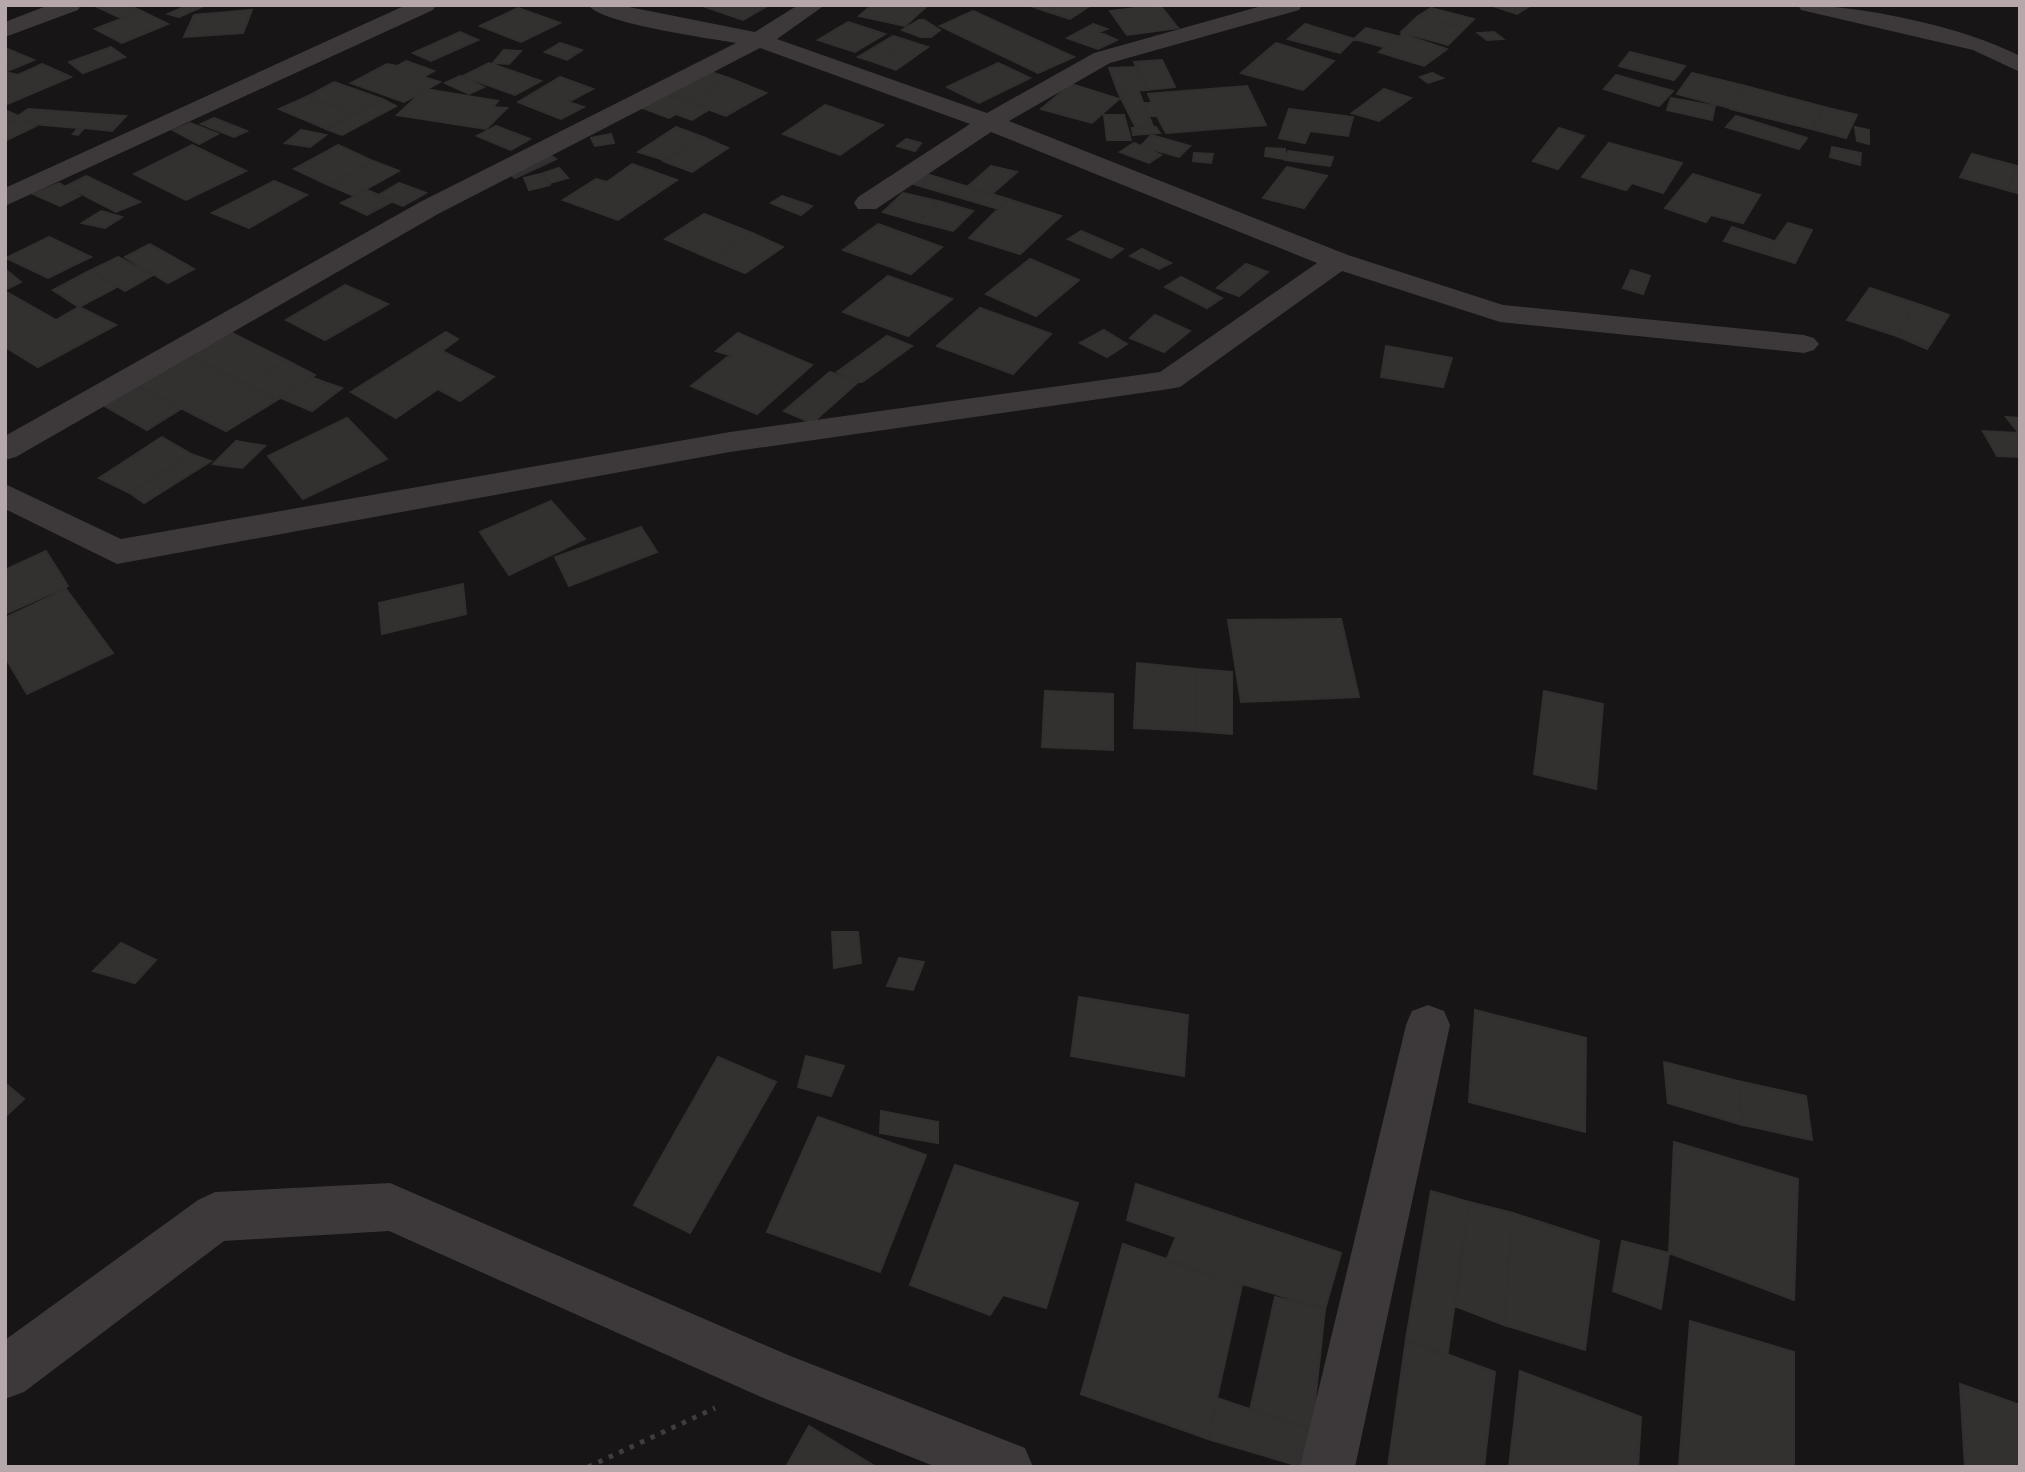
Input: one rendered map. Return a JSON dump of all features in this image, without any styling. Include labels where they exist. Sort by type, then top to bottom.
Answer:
[{"type":"street","points":[[5,30],[70,5]]},
{"type":"street","points":[[5,198],[425,5]]},
{"type":"street","points":[[599,5],[623,15],[759,40],[989,122],[1338,261],[1500,313],[1804,344]]},
{"type":"street","points":[[5,450],[429,208],[759,40],[814,5]]},
{"type":"street","points":[[867,203],[989,122],[1102,58],[1291,5]]},
{"type":"street","points":[[1809,5],[1981,45],[2020,65]]},
{"type":"street","points":[[5,495],[117,552],[730,442],[1170,380],[1338,261]]},
{"type":"street","points":[[1327,1467],[1427,1025]]},
{"type":"street","points":[[5,1373],[215,1217],[390,1207],[780,1378],[1006,1467]]},
{"type":"path","points":[[588,1467],[780,1378]]},
{"type":"building","points":[[93,5],[129,5],[141,11],[123,19]]},
{"type":"building","points":[[180,5],[206,5],[179,17],[168,14],[184,7]]},
{"type":"building","points":[[700,5],[769,5],[743,20]]},
{"type":"building","points":[[872,5],[928,5],[905,26],[859,16]]},
{"type":"building","points":[[1028,5],[1058,5],[1048,12]]},
{"type":"building","points":[[1058,5],[1091,5],[1070,19],[1048,12]]},
{"type":"building","points":[[1160,5],[1178,28],[1127,35],[1110,11]]},
{"type":"building","points":[[1490,5],[1531,5],[1517,14]]},
{"type":"building","points":[[518,8],[560,23],[521,42],[480,26]]},
{"type":"building","points":[[1431,8],[1474,19],[1465,28],[1418,16]]},
{"type":"building","points":[[252,10],[243,33],[184,37],[194,15]]},
{"type":"building","points":[[141,11],[168,24],[122,43],[95,29]]},
{"type":"building","points":[[973,11],[1074,57],[1038,73],[940,26]]},
{"type":"building","points":[[1418,16],[1465,28],[1448,45],[1401,32]]},
{"type":"building","points":[[924,20],[940,30],[931,37],[921,37],[902,30]]},
{"type":"building","points":[[848,22],[885,34],[855,52],[818,40]]},
{"type":"building","points":[[1093,24],[1107,29],[1099,32],[1117,40],[1098,49],[1067,38]]},
{"type":"building","points":[[1305,24],[1354,39],[1340,53],[1288,39]]},
{"type":"building","points":[[1366,28],[1397,36],[1388,48],[1354,39]]},
{"type":"building","points":[[460,32],[478,40],[431,61],[413,53]]},
{"type":"building","points":[[1494,32],[1503,39],[1487,40],[1478,33]]},
{"type":"building","points":[[1402,34],[1447,49],[1424,66],[1379,52]]},
{"type":"building","points":[[893,36],[909,41],[874,62],[858,57]]},
{"type":"building","points":[[909,41],[928,47],[896,70],[874,62]]},
{"type":"building","points":[[560,43],[582,50],[567,60],[545,52]]},
{"type":"building","points":[[1276,43],[1334,61],[1303,90],[1241,73]]},
{"type":"building","points":[[111,47],[125,57],[83,73],[69,62]]},
{"type":"building","points":[[5,48],[34,60],[5,72]]},
{"type":"building","points":[[504,50],[521,51],[509,64],[493,63]]},
{"type":"building","points":[[1630,52],[1685,66],[1674,80],[1619,66]]},
{"type":"building","points":[[1162,60],[1175,87],[1147,90],[1134,62]]},
{"type":"building","points":[[406,61],[434,71],[423,77],[440,82],[404,102],[351,83],[387,64],[397,66]]},
{"type":"building","points":[[489,63],[541,81],[515,95],[463,76]]},
{"type":"building","points":[[998,63],[1030,78],[979,103],[947,87]]},
{"type":"building","points":[[42,64],[71,77],[5,105],[5,72],[18,75]]},
{"type":"building","points":[[1138,67],[1147,90],[1118,92],[1109,68]]},
{"type":"building","points":[[705,70],[729,78],[719,84],[695,76]]},
{"type":"building","points":[[1432,73],[1443,78],[1428,83],[1420,77]]},
{"type":"building","points":[[1692,73],[1745,86],[1730,108],[1677,94]]},
{"type":"building","points":[[1616,75],[1673,91],[1659,106],[1604,89]]},
{"type":"building","points":[[460,76],[484,87],[469,94],[445,83]]},
{"type":"building","points":[[695,76],[719,84],[688,102],[665,93]]},
{"type":"building","points":[[560,77],[593,89],[568,102],[584,107],[561,119],[518,102]]},
{"type":"building","points":[[729,78],[766,93],[726,116],[688,102]]},
{"type":"building","points":[[334,82],[382,99],[353,114],[308,96]]},
{"type":"building","points":[[1071,84],[1119,99],[1092,123],[1041,109]]},
{"type":"building","points":[[1247,86],[1266,125],[1166,133],[1157,116],[1148,116],[1143,103],[1152,103],[1148,94]]},
{"type":"building","points":[[1745,86],[1824,107],[1812,129],[1731,109]]},
{"type":"building","points":[[425,89],[498,101],[493,107],[507,108],[486,129],[397,115]]},
{"type":"building","points":[[1384,89],[1411,98],[1379,121],[1352,113]]},
{"type":"building","points":[[1138,90],[1153,126],[1135,126],[1118,92]]},
{"type":"building","points":[[665,93],[710,109],[692,120],[676,114],[669,118],[640,107]]},
{"type":"building","points":[[308,96],[353,114],[326,129],[279,109]]},
{"type":"building","points":[[1671,98],[1715,106],[1712,120],[1667,110]]},
{"type":"building","points":[[382,99],[396,106],[342,135],[326,129]]},
{"type":"building","points":[[825,105],[883,125],[840,155],[783,134]]},
{"type":"building","points":[[1824,107],[1857,115],[1846,138],[1812,129]]},
{"type":"building","points":[[28,109],[126,116],[112,131],[84,128],[78,135],[73,134],[78,128],[10,122]]},
{"type":"building","points":[[1289,109],[1353,117],[1348,136],[1310,131],[1305,143],[1279,138]]},
{"type":"building","points":[[5,110],[38,125],[5,141]]},
{"type":"building","points":[[1104,115],[1124,115],[1131,140],[1107,140]]},
{"type":"building","points":[[1736,116],[1807,138],[1799,149],[1726,127]]},
{"type":"building","points":[[214,118],[247,131],[234,137],[201,124]]},
{"type":"building","points":[[190,123],[218,134],[199,144],[173,130]]},
{"type":"building","points":[[496,126],[530,139],[511,150],[477,136]]},
{"type":"building","points":[[676,127],[703,137],[667,161],[638,152]]},
{"type":"building","points":[[1156,127],[1160,133],[1133,135],[1132,128]]},
{"type":"building","points":[[1855,127],[1869,130],[1869,144],[1857,141]]},
{"type":"building","points":[[1559,128],[1584,136],[1558,169],[1533,161]]},
{"type":"building","points":[[301,130],[326,135],[310,147],[285,143]]},
{"type":"building","points":[[611,134],[614,143],[595,146],[591,138]]},
{"type":"building","points":[[1151,135],[1190,146],[1179,157],[1141,146]]},
{"type":"building","points":[[703,137],[728,148],[692,172],[663,161]]},
{"type":"building","points":[[906,139],[921,143],[915,151],[897,146]]},
{"type":"building","points":[[1134,143],[1161,155],[1149,163],[1120,152]]},
{"type":"building","points":[[1609,143],[1682,163],[1663,193],[1632,183],[1626,190],[1582,177]]},
{"type":"building","points":[[192,145],[246,171],[186,200],[134,174]]},
{"type":"building","points":[[338,145],[373,161],[328,185],[294,169]]},
{"type":"building","points":[[1832,147],[1861,153],[1860,165],[1830,157]]},
{"type":"building","points":[[1266,148],[1285,149],[1285,159],[1265,156]]},
{"type":"building","points":[[544,151],[556,159],[515,178],[505,170]]},
{"type":"building","points":[[1288,151],[1333,157],[1330,166],[1285,160]]},
{"type":"building","points":[[1194,153],[1213,154],[1211,163],[1193,161]]},
{"type":"building","points":[[1972,154],[2017,166],[2007,190],[1960,177]]},
{"type":"building","points":[[373,161],[399,171],[354,196],[328,185]]},
{"type":"building","points":[[632,164],[677,180],[618,220],[563,200],[596,179],[607,182]]},
{"type":"building","points":[[991,166],[1017,172],[992,194],[966,188]]},
{"type":"building","points":[[2017,166],[2020,167],[2020,194],[2007,190]]},
{"type":"building","points":[[1287,167],[1327,176],[1304,208],[1263,198]]},
{"type":"building","points":[[559,168],[568,178],[550,183],[541,174]]},
{"type":"building","points":[[545,173],[550,185],[529,190],[524,178]]},
{"type":"building","points":[[923,173],[1008,199],[999,209],[910,183]]},
{"type":"building","points":[[1693,174],[1760,195],[1743,223],[1711,215],[1706,222],[1665,208]]},
{"type":"building","points":[[86,176],[140,202],[116,212],[66,186]]},
{"type":"building","points":[[274,181],[307,195],[249,228],[212,213]]},
{"type":"building","points":[[59,183],[80,196],[60,206],[33,194]]},
{"type":"building","points":[[399,183],[426,193],[403,206],[377,196]]},
{"type":"building","points":[[367,190],[393,201],[367,215],[341,203]]},
{"type":"building","points":[[903,193],[938,201],[918,222],[883,212]]},
{"type":"building","points":[[782,196],[812,206],[801,215],[771,203]]},
{"type":"building","points":[[1008,199],[1061,216],[1020,254],[969,238]]},
{"type":"building","points":[[938,201],[973,211],[953,231],[918,222]]},
{"type":"building","points":[[101,211],[122,217],[105,228],[82,223]]},
{"type":"building","points":[[704,214],[752,233],[711,259],[665,239]]},
{"type":"building","points":[[1788,223],[1812,230],[1795,263],[1766,254]]},
{"type":"building","points":[[878,224],[942,247],[911,274],[843,250]]},
{"type":"building","points":[[1732,227],[1774,241],[1766,254],[1724,241]]},
{"type":"building","points":[[1081,231],[1123,249],[1111,258],[1068,239]]},
{"type":"building","points":[[752,233],[783,247],[745,273],[711,259]]},
{"type":"building","points":[[49,237],[91,257],[48,278],[6,258]]},
{"type":"building","points":[[150,244],[194,269],[168,283],[125,257]]},
{"type":"building","points":[[1142,249],[1171,263],[1159,269],[1130,256]]},
{"type":"building","points":[[118,257],[153,275],[125,291],[91,270]]},
{"type":"building","points":[[1030,259],[1079,280],[1036,316],[986,294]]},
{"type":"building","points":[[1246,264],[1268,272],[1239,296],[1217,288]]},
{"type":"building","points":[[5,269],[21,282],[5,290]]},
{"type":"building","points":[[91,270],[117,287],[79,307],[53,290]]},
{"type":"building","points":[[1631,270],[1650,276],[1643,294],[1623,288]]},
{"type":"building","points":[[888,276],[952,299],[908,336],[843,312]]},
{"type":"building","points":[[1181,277],[1222,298],[1207,308],[1165,287]]},
{"type":"building","points":[[345,285],[388,304],[325,340],[286,320]]},
{"type":"building","points":[[1870,288],[1915,303],[1897,336],[1847,320]]},
{"type":"building","points":[[5,291],[56,320],[79,307],[116,325],[38,367],[5,347]]},
{"type":"building","points":[[1915,303],[1949,315],[1927,349],[1897,336]]},
{"type":"building","points":[[980,308],[1051,334],[1013,374],[937,346]]},
{"type":"building","points":[[1155,315],[1190,331],[1164,352],[1130,338]]},
{"type":"building","points":[[226,330],[286,360],[247,384],[184,354]]},
{"type":"building","points":[[1104,330],[1127,344],[1107,357],[1080,343]]},
{"type":"building","points":[[446,332],[458,339],[442,351],[494,377],[460,401],[438,389],[396,418],[351,392]]},
{"type":"building","points":[[738,333],[812,365],[757,414],[691,386],[730,355],[716,351]]},
{"type":"building","points":[[887,336],[912,346],[862,382],[837,372]]},
{"type":"building","points":[[1386,346],[1452,358],[1443,387],[1381,377]]},
{"type":"building","points":[[184,354],[277,400],[226,431],[135,385]]},
{"type":"building","points":[[286,360],[315,375],[277,400],[247,384]]},
{"type":"building","points":[[830,372],[858,382],[812,423],[784,411]]},
{"type":"building","points":[[310,377],[342,388],[312,411],[281,398]]},
{"type":"building","points":[[135,385],[182,408],[147,430],[101,404]]},
{"type":"building","points":[[2006,417],[2020,418],[2020,457],[1997,456],[1983,431],[2019,433]]},
{"type":"building","points":[[347,418],[387,459],[303,499],[268,456]]},
{"type":"building","points":[[162,437],[191,454],[130,493],[99,478]]},
{"type":"building","points":[[236,441],[265,446],[242,468],[213,464]]},
{"type":"building","points":[[191,454],[211,461],[144,503],[130,493]]},
{"type":"building","points":[[551,501],[585,539],[509,575],[480,532]]},
{"type":"building","points":[[641,527],[657,552],[569,586],[555,557]]},
{"type":"building","points":[[46,551],[68,586],[5,614],[5,570]]},
{"type":"building","points":[[463,584],[466,614],[382,634],[379,603]]},
{"type":"building","points":[[66,589],[113,653],[27,694],[5,657],[5,618]]},
{"type":"building","points":[[1341,619],[1359,697],[1241,702],[1228,620]]},
{"type":"building","points":[[1137,663],[1196,669],[1195,731],[1134,728]]},
{"type":"building","points":[[1196,669],[1232,672],[1232,734],[1195,731]]},
{"type":"building","points":[[1045,691],[1113,694],[1113,750],[1042,747]]},
{"type":"building","points":[[1544,691],[1603,704],[1596,789],[1534,774]]},
{"type":"building","points":[[832,932],[858,932],[861,963],[834,968]]},
{"type":"building","points":[[121,943],[156,960],[135,983],[93,971]]},
{"type":"building","points":[[899,958],[924,962],[913,990],[887,986]]},
{"type":"building","points":[[1079,997],[1188,1015],[1184,1076],[1071,1056]]},
{"type":"building","points":[[1475,1010],[1586,1038],[1585,1132],[1469,1102]]},
{"type":"building","points":[[806,1056],[844,1066],[831,1096],[798,1087]]},
{"type":"building","points":[[718,1057],[776,1082],[690,1233],[634,1205]]},
{"type":"building","points":[[1664,1062],[1738,1081],[1743,1125],[1668,1103]]},
{"type":"building","points":[[1738,1081],[1806,1096],[1812,1140],[1743,1125]]},
{"type":"building","points":[[5,1083],[24,1099],[5,1117]]},
{"type":"building","points":[[881,1111],[938,1122],[938,1143],[880,1133]]},
{"type":"building","points":[[818,1117],[926,1155],[880,1272],[767,1232]]},
{"type":"building","points":[[1674,1142],[1798,1179],[1794,1300],[1669,1253]]},
{"type":"building","points":[[955,1165],[1078,1203],[1046,1308],[1003,1295],[990,1315],[910,1285]]},
{"type":"building","points":[[1136,1184],[1341,1253],[1325,1309],[1166,1261],[1176,1237],[1127,1220]]},
{"type":"building","points":[[1431,1191],[1469,1202],[1447,1358],[1406,1339]]},
{"type":"building","points":[[1469,1202],[1513,1213],[1504,1325],[1455,1306]]},
{"type":"building","points":[[1513,1213],[1599,1241],[1585,1350],[1504,1325]]},
{"type":"building","points":[[1622,1241],[1669,1253],[1661,1309],[1613,1291]]},
{"type":"building","points":[[1123,1244],[1242,1285],[1208,1439],[1081,1394]]},
{"type":"building","points":[[1275,1297],[1325,1309],[1312,1430],[1250,1410]]},
{"type":"building","points":[[1690,1321],[1794,1352],[1794,1467],[1679,1467]]},
{"type":"building","points":[[1406,1339],[1495,1372],[1484,1467],[1388,1467]]},
{"type":"building","points":[[1520,1371],[1641,1417],[1638,1467],[1509,1467]]},
{"type":"building","points":[[1960,1384],[2020,1405],[2020,1467],[1965,1467]]},
{"type":"building","points":[[1217,1398],[1312,1430],[1302,1467],[1208,1439]]},
{"type":"building","points":[[809,1426],[876,1467],[786,1467]]}]
